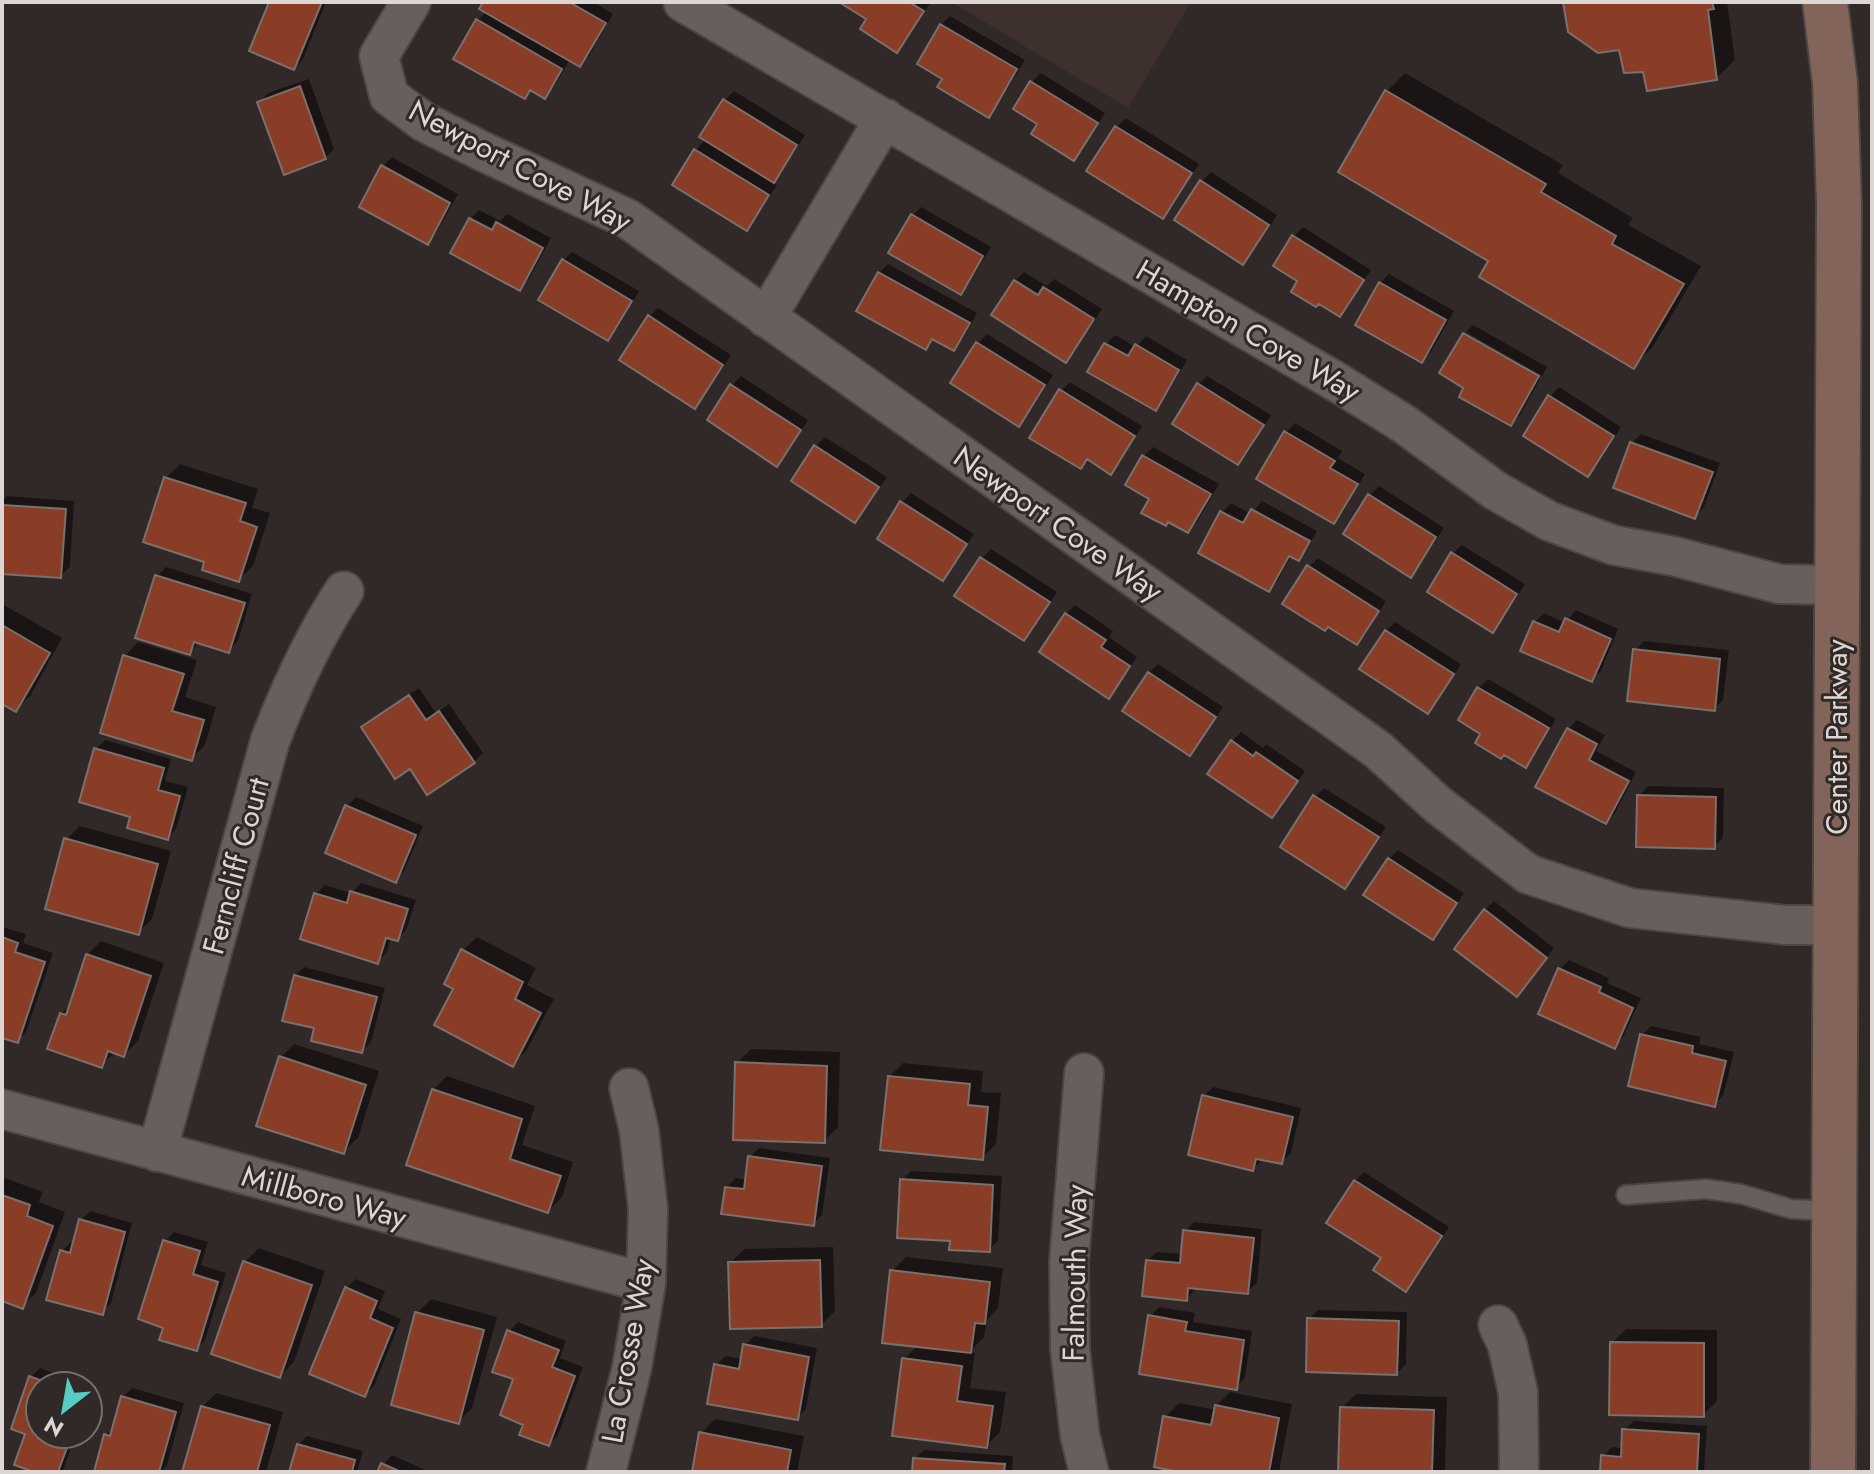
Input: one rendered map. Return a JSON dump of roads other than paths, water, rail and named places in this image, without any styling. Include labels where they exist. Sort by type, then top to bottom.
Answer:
[{"type":"main road","name":"Center Parkway","points":[[1825,2],[1835,83],[1839,203],[1833,1472]]},
{"type":"street","name":"Newport Cove Way","points":[[411,2],[379,56],[389,96],[424,122],[628,219],[1378,750],[1437,804],[1528,874],[1630,908],[1785,925],[1836,925]]},
{"type":"street","name":"Hampton Cove Way","points":[[683,2],[1340,384],[1404,424],[1496,491],[1549,521],[1613,545],[1673,556],[1779,584],[1837,585]]},
{"type":"street","points":[[766,318],[885,118]]},
{"type":"street","name":"Ferncliff Court","points":[[157,1152],[270,741],[290,689],[325,619],[344,591]]},
{"type":"street","name":"Falmouth Way","points":[[1084,1073],[1069,1262],[1070,1335],[1080,1436],[1089,1472]]},
{"type":"street","name":"La Crosse Way","points":[[606,1472],[632,1367],[646,1283],[648,1209],[639,1130],[629,1088]]},
{"type":"street","name":"Millboro Way","points":[[2,1109],[646,1283]]},
{"type":"street","points":[[1498,1325],[1507,1344],[1518,1392],[1519,1472]]},
{"type":"lane","points":[[1626,1195],[1706,1189],[1741,1194],[1791,1209],[1833,1211]]}]
